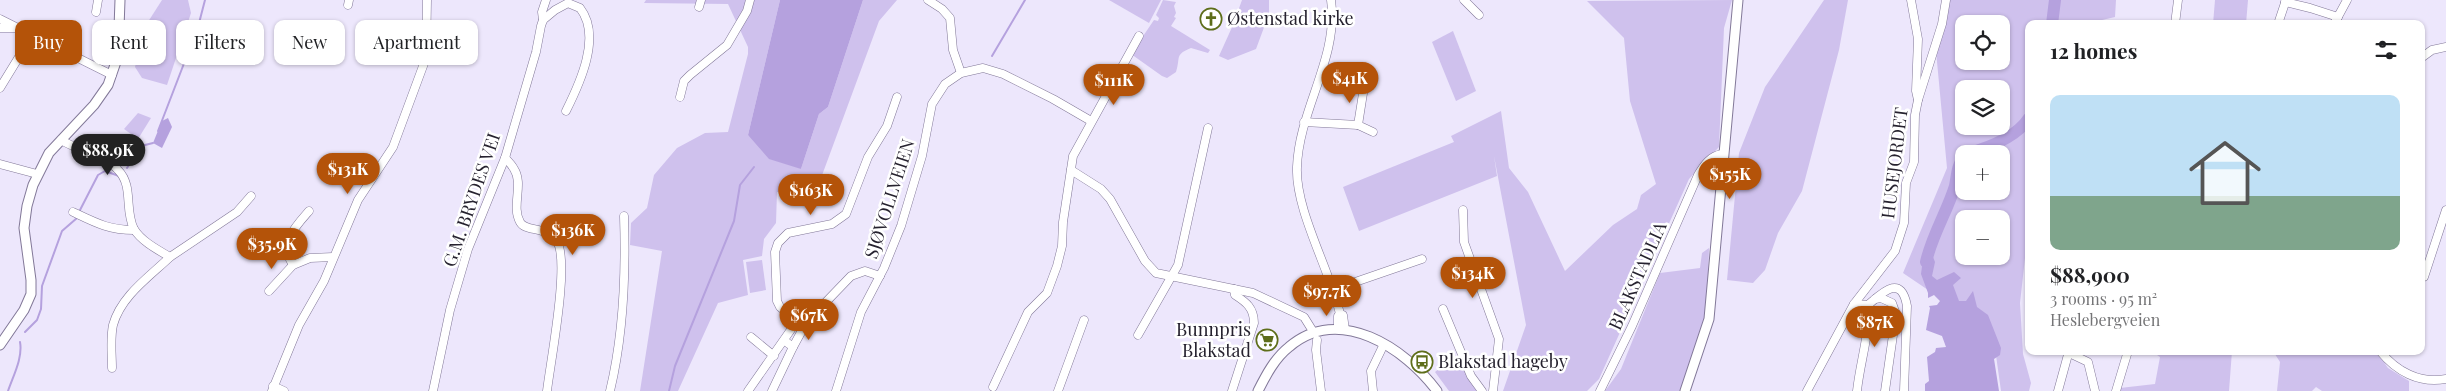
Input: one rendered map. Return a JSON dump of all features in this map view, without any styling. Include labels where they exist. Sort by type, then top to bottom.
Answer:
[{"type":"main road","points":[[0,345],[24,310],[30,294],[31,280],[24,228],[26,206],[37,174],[46,158],[61,140],[99,100],[112,75],[119,48],[120,0]]},
{"type":"main road","points":[[1685,391],[1709,319],[1722,154],[1738,0]]},
{"type":"main road","points":[[1258,391],[1282,353],[1297,340],[1341,330],[1399,351],[1437,391]]},
{"type":"street","points":[[96,12],[98,0]]},
{"type":"street","points":[[284,391],[272,389],[299,325],[324,281],[333,256],[365,187],[393,147],[422,74],[426,58],[427,0]]},
{"type":"street","name":"G.M. BRYDES VEI","points":[[433,391],[447,323],[468,249],[504,158],[534,61],[543,20],[542,12],[546,0]]},
{"type":"street","points":[[680,97],[684,81],[727,45],[747,11],[750,0]]},
{"type":"street","points":[[928,0],[942,9],[950,18],[952,50],[961,73]]},
{"type":"street","points":[[1331,0],[1332,26],[1329,46],[1304,122],[1297,159],[1298,184],[1340,314],[1343,316],[1341,330]]},
{"type":"street","points":[[1464,0],[1479,15]]},
{"type":"street","name":"HUSEJORDET","points":[[1911,0],[1918,39],[1916,91],[1918,100]]},
{"type":"street","name":"HUSEJORDET","points":[[1808,391],[1854,304],[1890,257],[1901,235],[1904,223],[1907,178],[1914,162],[1915,115],[1942,24],[1946,0]]},
{"type":"street","points":[[2176,20],[2178,0]]},
{"type":"street","points":[[2337,20],[2347,0]]},
{"type":"street","points":[[2279,20],[2286,1],[2310,8],[2334,20]]},
{"type":"street","points":[[543,20],[555,10],[568,4],[580,8],[590,24],[584,66],[566,111]]},
{"type":"street","points":[[0,19],[15,27]]},
{"type":"street","points":[[0,28],[15,28]]},
{"type":"street","points":[[993,387],[1028,312],[1047,293],[1057,266],[1062,246],[1063,222],[1073,156],[1139,36]]},
{"type":"street","points":[[2425,55],[2432,50],[2446,46]]},
{"type":"street","points":[[82,59],[112,75]]},
{"type":"street","points":[[0,88],[15,63]]},
{"type":"street","name":"SJØVOLLVEIEN","points":[[836,391],[851,340],[880,276],[905,211],[922,156],[932,104],[945,84],[961,73],[983,68],[1010,78],[1091,121]]},
{"type":"street","points":[[1358,125],[1364,87]]},
{"type":"street","points":[[801,323],[780,307],[777,301],[774,252],[778,242],[788,233],[832,224],[846,214],[868,157],[887,126],[897,97]]},
{"type":"street","points":[[1304,122],[1358,125],[1373,132]]},
{"type":"street","points":[[1138,336],[1172,278],[1181,257],[1208,128]]},
{"type":"street","points":[[61,140],[107,161],[119,171],[127,189],[129,214],[134,230],[152,246],[170,257]]},
{"type":"street","name":"BLAKSTADLIA","points":[[1600,391],[1632,326],[1698,175],[1710,159],[1722,154]]},
{"type":"street","points":[[504,158],[517,175],[517,210],[520,223],[525,228],[542,229],[549,233],[557,240],[561,251],[561,283],[546,391]]},
{"type":"street","points":[[0,164],[37,174]]},
{"type":"street","points":[[1071,170],[1101,189],[1110,199],[1151,268],[1156,273],[1172,278],[1253,293],[1304,317],[1316,336],[1321,391]]},
{"type":"street","points":[[112,368],[113,326],[118,311],[128,297],[170,257],[238,212],[251,196]]},
{"type":"street","points":[[1463,210],[1464,242],[1499,339],[1494,391]]},
{"type":"street","points":[[2425,273],[2446,210]]},
{"type":"street","points":[[293,265],[286,248],[298,224],[308,211]]},
{"type":"street","points":[[73,212],[114,230],[134,230]]},
{"type":"street","points":[[610,391],[620,341],[625,285],[624,216]]},
{"type":"street","points":[[269,291],[293,265],[310,258],[333,256]]},
{"type":"street","points":[[1332,290],[1422,258]]},
{"type":"street","points":[[748,391],[785,341],[801,323],[823,305],[851,276],[865,271],[880,276]]},
{"type":"street","points":[[1854,304],[1868,305],[1885,289],[1894,288],[1902,292],[1906,301],[1904,391]]},
{"type":"street","points":[[1232,391],[1254,323],[1254,314],[1250,307],[1235,295],[1234,289]]},
{"type":"street","points":[[1875,299],[1881,298],[1892,303],[1896,314],[1885,391]]},
{"type":"street","points":[[1857,391],[1861,356],[1868,328],[1868,305]]},
{"type":"street","points":[[1442,309],[1470,376],[1482,391]]},
{"type":"street","points":[[1058,391],[1084,320]]},
{"type":"street","points":[[772,391],[793,347],[801,323]]},
{"type":"street","points":[[751,337],[780,371]]},
{"type":"street","points":[[785,341],[793,347]]},
{"type":"street","points":[[1373,391],[1371,371],[1384,344]]},
{"type":"street","points":[[2058,391],[2068,355]]},
{"type":"street","points":[[2075,355],[2088,362],[2095,391]]},
{"type":"street","points":[[2116,391],[2127,355]]},
{"type":"street","points":[[2383,355],[2393,366],[2409,375],[2428,379],[2446,379]]},
{"type":"shaded area","points":[[162,0],[188,0],[191,13],[189,20],[176,20],[176,58],[167,85],[142,78],[135,67],[136,65],[166,65],[166,20],[149,20]]},
{"type":"shaded area","points":[[646,0],[780,0],[748,135],[801,169],[819,114],[828,107],[863,0],[897,0],[879,21],[821,178],[817,185],[803,194],[777,192],[776,223],[764,239],[762,256],[743,260],[748,295],[718,303],[678,391],[640,391],[662,251],[630,245],[631,223],[647,208],[654,175],[677,148],[705,133],[728,132],[748,54],[748,47],[728,4],[644,3]]},
{"type":"shaded area","points":[[780,0],[863,0],[828,107],[819,114],[801,169],[769,159],[748,135]]},
{"type":"shaded area","points":[[1109,0],[1161,0],[1149,23]]},
{"type":"shaded area","points":[[1163,0],[1176,2],[1174,17],[1176,18],[1171,26],[1210,50],[1208,53],[1191,48],[1182,53],[1179,57],[1176,72],[1167,78],[1131,54],[1154,20],[1158,21],[1159,18],[1156,15]]},
{"type":"shaded area","points":[[1242,0],[1269,0],[1269,14],[1256,49],[1228,60],[1219,56]]},
{"type":"shaded area","points":[[1732,0],[1724,28],[1719,147],[1689,179],[1599,379],[1587,391],[1503,391],[1526,325],[1494,156],[1497,176],[1359,231],[1343,187],[1454,142],[1451,136],[1501,111],[1509,168],[1528,192],[1565,271],[1613,225],[1637,209],[1641,195],[1656,184],[1630,101],[1624,38],[1587,1]]},
{"type":"shaded area","points":[[1824,0],[1848,0],[1839,50],[1802,191],[1778,233],[1765,270],[1753,283],[1727,280],[1739,153],[1765,87]]},
{"type":"shaded area","points":[[1945,0],[2116,0],[2115,17],[2102,20],[2025,20],[2025,258],[2020,303],[2023,354],[2031,383],[2029,391],[2001,391],[1993,334],[1903,273],[1947,168],[1936,51]]},
{"type":"shaded area","points":[[2215,0],[2248,0],[2246,20],[2213,20]]},
{"type":"shaded area","points":[[1453,31],[1476,91],[1456,101],[1432,42]]},
{"type":"shaded area","points":[[138,113],[151,118],[138,139],[124,129]]},
{"type":"shaded area","points":[[168,118],[172,127],[162,148],[153,143],[162,121]]},
{"type":"shaded area","points":[[1933,245],[1931,252],[1935,262],[1932,276],[1937,280],[1954,272],[1961,278],[1953,285],[1959,301],[1966,301],[1973,291],[1977,307],[1988,315],[2001,348],[2000,355],[1994,359],[1999,391],[1925,391],[1925,384],[1929,381],[1927,357],[1935,352],[1936,348],[1946,347],[1942,336],[1926,330],[1929,306],[1937,305],[1940,301],[1934,295],[1928,298],[1921,274],[1924,252]]},
{"type":"shaded area","points":[[1709,248],[1707,311],[1684,391],[1605,391],[1621,369],[1660,273],[1700,268],[1702,253]]},
{"type":"shaded area","points":[[762,260],[766,290],[750,293],[746,262]]},
{"type":"shaded area","points":[[2157,355],[2232,355],[2229,391],[2119,391],[2120,388],[2155,384],[2160,357]]},
{"type":"shaded area","points":[[2276,355],[2379,355],[2388,368],[2409,381],[2409,391],[2322,391],[2316,387],[2312,391],[2277,391],[2280,362]]},
{"type":"shaded area","points":[[1449,361],[1459,362],[1478,391],[1449,391],[1435,372]]},
{"type":"waterway","points":[[158,131],[198,27],[205,0]]},
{"type":"waterway","points":[[992,56],[1025,0]]},
{"type":"waterway","points":[[2052,20],[2055,0]]},
{"type":"waterway","points":[[1992,145],[2009,137],[2025,123]]},
{"type":"waterway","points":[[127,168],[141,146],[153,143]]},
{"type":"waterway","points":[[669,391],[675,366],[734,221],[740,185],[754,167]]},
{"type":"waterway","points":[[79,212],[98,175],[105,171],[119,176]]},
{"type":"waterway","points":[[1926,262],[1932,242],[1955,186]]},
{"type":"waterway","points":[[25,332],[37,320],[41,309],[42,286],[62,231],[77,218]]},
{"type":"waterway","points":[[8,391],[19,361],[20,342]]},
{"type":"place","name":"Østenstad kirke","points":[[1211,19]]},
{"type":"place","name":"Bunnpris Blakstad","points":[[1267,340]]},
{"type":"place","name":"Blakstad hageby","points":[[1422,362]]}]
